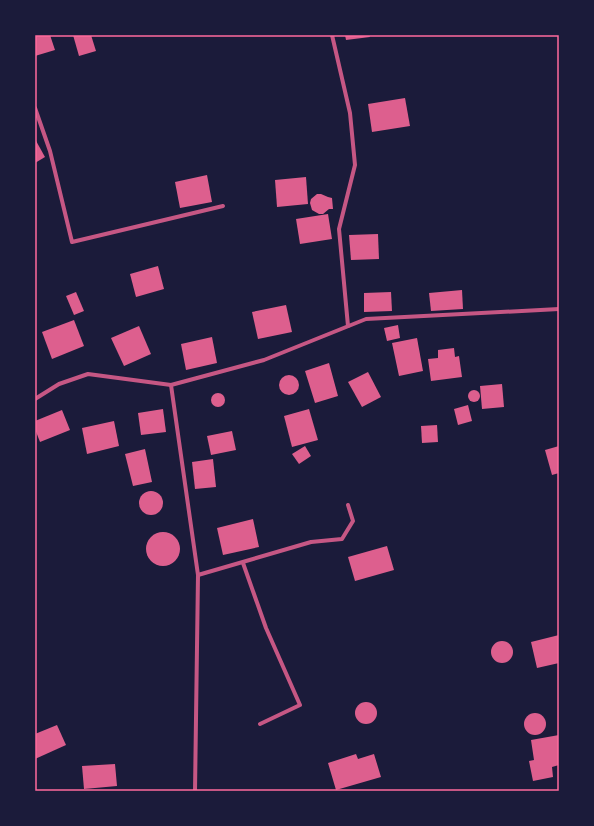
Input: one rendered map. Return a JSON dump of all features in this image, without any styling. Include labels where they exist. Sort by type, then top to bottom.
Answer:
[{"type":"street","points":[[332,35],[350,113],[355,165],[340,229],[348,326]]},
{"type":"street","points":[[35,108],[50,151],[72,242],[223,206]]},
{"type":"street","points":[[35,398],[58,384],[88,374],[171,385],[264,360],[366,319],[559,309]]},
{"type":"street","points":[[171,385],[198,575],[195,791]]},
{"type":"street","points":[[198,575],[311,542],[342,539],[353,521],[348,505]]},
{"type":"street","points":[[243,563],[266,628],[300,705],[260,724]]},
{"type":"building","points":[[35,35],[50,35],[55,50],[35,56]]},
{"type":"building","points":[[73,35],[91,35],[96,51],[79,56]]},
{"type":"building","points":[[345,35],[369,35],[370,37],[346,40]]},
{"type":"building","points":[[405,98],[410,126],[372,132],[368,104]]},
{"type":"building","points":[[35,139],[45,157],[35,163]]},
{"type":"building","points":[[207,175],[212,202],[180,208],[175,182]]},
{"type":"building","points":[[306,177],[308,204],[277,207],[275,180]]},
{"type":"building","points":[[317,194],[332,198],[333,209],[329,209],[323,214],[319,214],[312,210],[310,203],[311,199]]},
{"type":"building","points":[[328,214],[332,239],[300,244],[296,219]]},
{"type":"building","points":[[378,234],[379,259],[351,260],[349,235]]},
{"type":"building","points":[[158,266],[164,289],[136,297],[130,274]]},
{"type":"building","points":[[462,290],[463,309],[431,311],[429,293]]},
{"type":"building","points":[[76,292],[84,311],[74,315],[66,296]]},
{"type":"building","points":[[391,292],[392,311],[364,312],[364,293]]},
{"type":"building","points":[[286,305],[292,332],[258,339],[252,312]]},
{"type":"building","points":[[74,320],[84,346],[52,359],[42,332]]},
{"type":"building","points":[[398,325],[400,338],[387,341],[384,328]]},
{"type":"building","points":[[139,326],[151,354],[124,366],[111,338]]},
{"type":"building","points":[[212,337],[217,363],[186,370],[181,344]]},
{"type":"building","points":[[417,338],[423,371],[399,376],[392,343]]},
{"type":"building","points":[[454,348],[455,357],[459,356],[462,377],[431,381],[428,359],[438,358],[438,350]]},
{"type":"building","points":[[329,363],[338,396],[315,403],[305,371]]},
{"type":"building","points":[[368,372],[381,397],[362,407],[348,382]]},
{"type":"building","points":[[289,375],[296,378],[299,385],[296,392],[289,395],[282,392],[279,385],[282,378]]},
{"type":"building","points":[[502,384],[504,407],[482,409],[480,386]]},
{"type":"building","points":[[474,390],[478,392],[480,396],[478,400],[474,402],[470,400],[468,396],[470,392]]},
{"type":"building","points":[[215,393],[221,393],[225,397],[225,403],[221,407],[215,407],[211,403],[211,397]]},
{"type":"building","points":[[468,405],[472,421],[458,425],[454,409]]},
{"type":"building","points":[[163,409],[166,432],[141,435],[138,413]]},
{"type":"building","points":[[309,409],[318,440],[292,447],[284,416]]},
{"type":"building","points":[[62,410],[70,430],[40,442],[35,429],[35,421]]},
{"type":"building","points":[[114,421],[119,446],[87,454],[82,428]]},
{"type":"building","points":[[437,425],[438,442],[422,443],[421,426]]},
{"type":"building","points":[[232,431],[236,450],[211,455],[207,436]]},
{"type":"building","points":[[305,446],[311,456],[299,464],[292,454]]},
{"type":"building","points":[[559,446],[559,473],[552,475],[545,450]]},
{"type":"building","points":[[145,449],[152,482],[133,486],[125,454]]},
{"type":"building","points":[[213,459],[216,487],[195,489],[192,462]]},
{"type":"building","points":[[151,491],[156,492],[162,498],[162,508],[156,514],[151,515],[146,514],[140,508],[139,503],[140,498],[146,492]]},
{"type":"building","points":[[253,519],[259,547],[223,555],[217,528]]},
{"type":"building","points":[[166,532],[175,537],[179,542],[179,556],[175,561],[170,565],[160,566],[156,565],[147,556],[146,546],[147,542],[156,533]]},
{"type":"building","points":[[387,546],[394,570],[355,581],[348,557]]},
{"type":"building","points":[[559,635],[559,663],[537,668],[531,642]]},
{"type":"building","points":[[502,641],[506,642],[512,648],[512,656],[506,662],[502,663],[498,662],[492,656],[491,652],[492,648],[498,642]]},
{"type":"building","points":[[366,702],[374,705],[377,713],[374,721],[366,724],[358,721],[355,713],[358,705]]},
{"type":"building","points":[[535,713],[543,716],[546,724],[543,732],[535,735],[527,732],[524,724],[527,716]]},
{"type":"building","points":[[57,725],[66,745],[35,759],[35,734]]},
{"type":"building","points":[[559,735],[559,765],[552,767],[553,777],[533,781],[529,761],[534,760],[531,740]]},
{"type":"building","points":[[356,754],[358,759],[374,754],[381,777],[336,790],[328,763]]},
{"type":"building","points":[[115,764],[117,786],[84,789],[82,766]]}]
